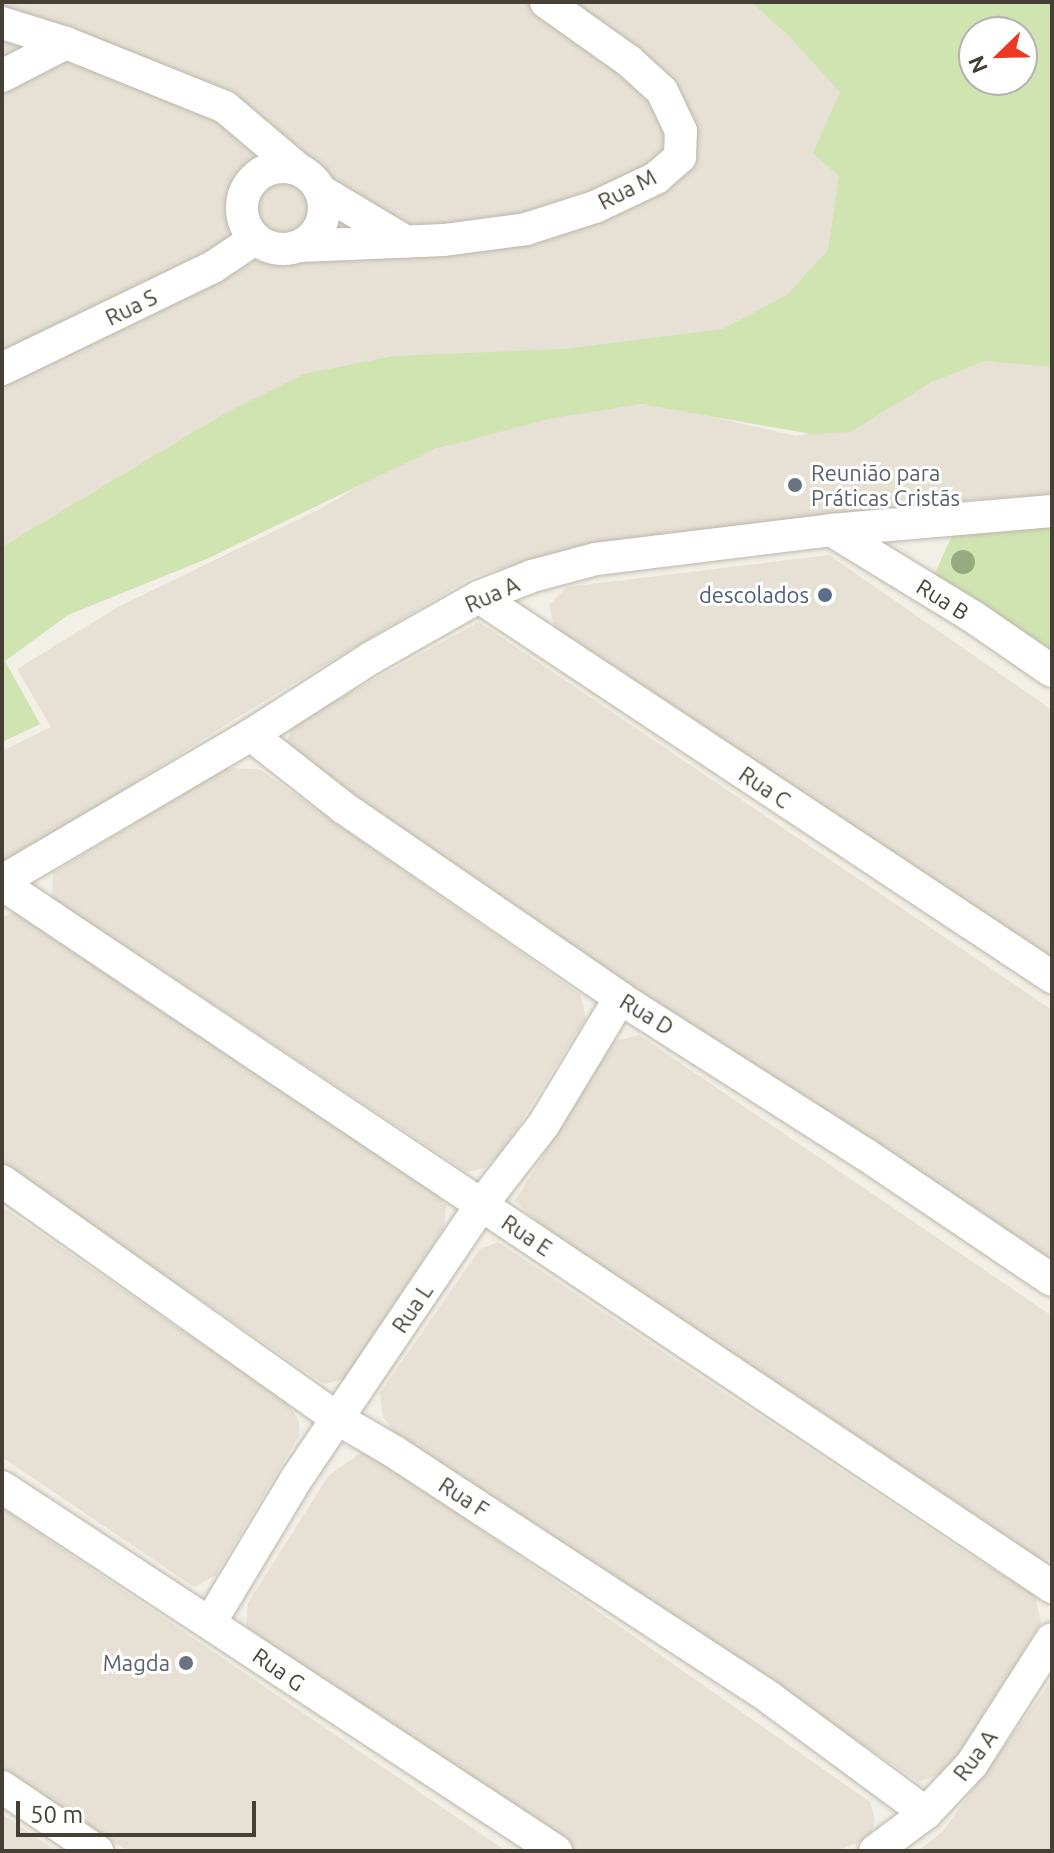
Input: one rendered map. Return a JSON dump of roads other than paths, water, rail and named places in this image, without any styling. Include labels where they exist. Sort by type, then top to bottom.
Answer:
[{"type":"street","name":"Rua M","points":[[300,246],[444,240],[526,229],[607,201],[656,178],[680,157],[681,131],[662,91],[629,61],[546,2]]},
{"type":"street","points":[[2,23],[66,43],[225,107],[298,169],[312,177],[321,191],[325,207],[322,223],[314,237],[300,246],[276,250],[255,239],[246,225],[242,209],[249,184],[243,153],[225,107]]},
{"type":"street","points":[[2,76],[66,43]]},
{"type":"street","points":[[249,184],[274,167],[298,169]]},
{"type":"street","points":[[321,191],[405,241]]},
{"type":"street","name":"Rua S","points":[[2,369],[213,267],[255,239]]},
{"type":"street","name":"Rua A","points":[[2,882],[251,735],[371,658],[479,597],[532,576],[596,559],[831,530],[1052,511]]},
{"type":"street","name":"Rua B","points":[[831,530],[972,616],[1052,671]]},
{"type":"street","name":"Rua C","points":[[479,597],[1052,977]]},
{"type":"street","name":"Rua D","points":[[251,735],[344,808],[620,998],[852,1146],[1052,1280]]},
{"type":"street","name":"Rua E","points":[[2,882],[1052,1587]]},
{"type":"street","name":"Rua L","points":[[211,1621],[295,1481],[482,1204],[544,1124],[620,998]]},
{"type":"street","name":"Rua F","points":[[2,1181],[338,1419],[393,1451],[744,1680],[881,1777],[926,1813]]},
{"type":"street","name":"Rua G","points":[[2,1487],[211,1621],[556,1851]]},
{"type":"street","name":"Rua A","points":[[875,1851],[926,1813],[972,1764],[1052,1639]]},
{"type":"street","points":[[2,1787],[97,1851]]},
{"type":"place","name":"Reunião para Práticas Cristãs","points":[[795,485]]},
{"type":"place","name":"descolados","points":[[825,595]]},
{"type":"place","name":"Magda","points":[[186,1663]]}]
